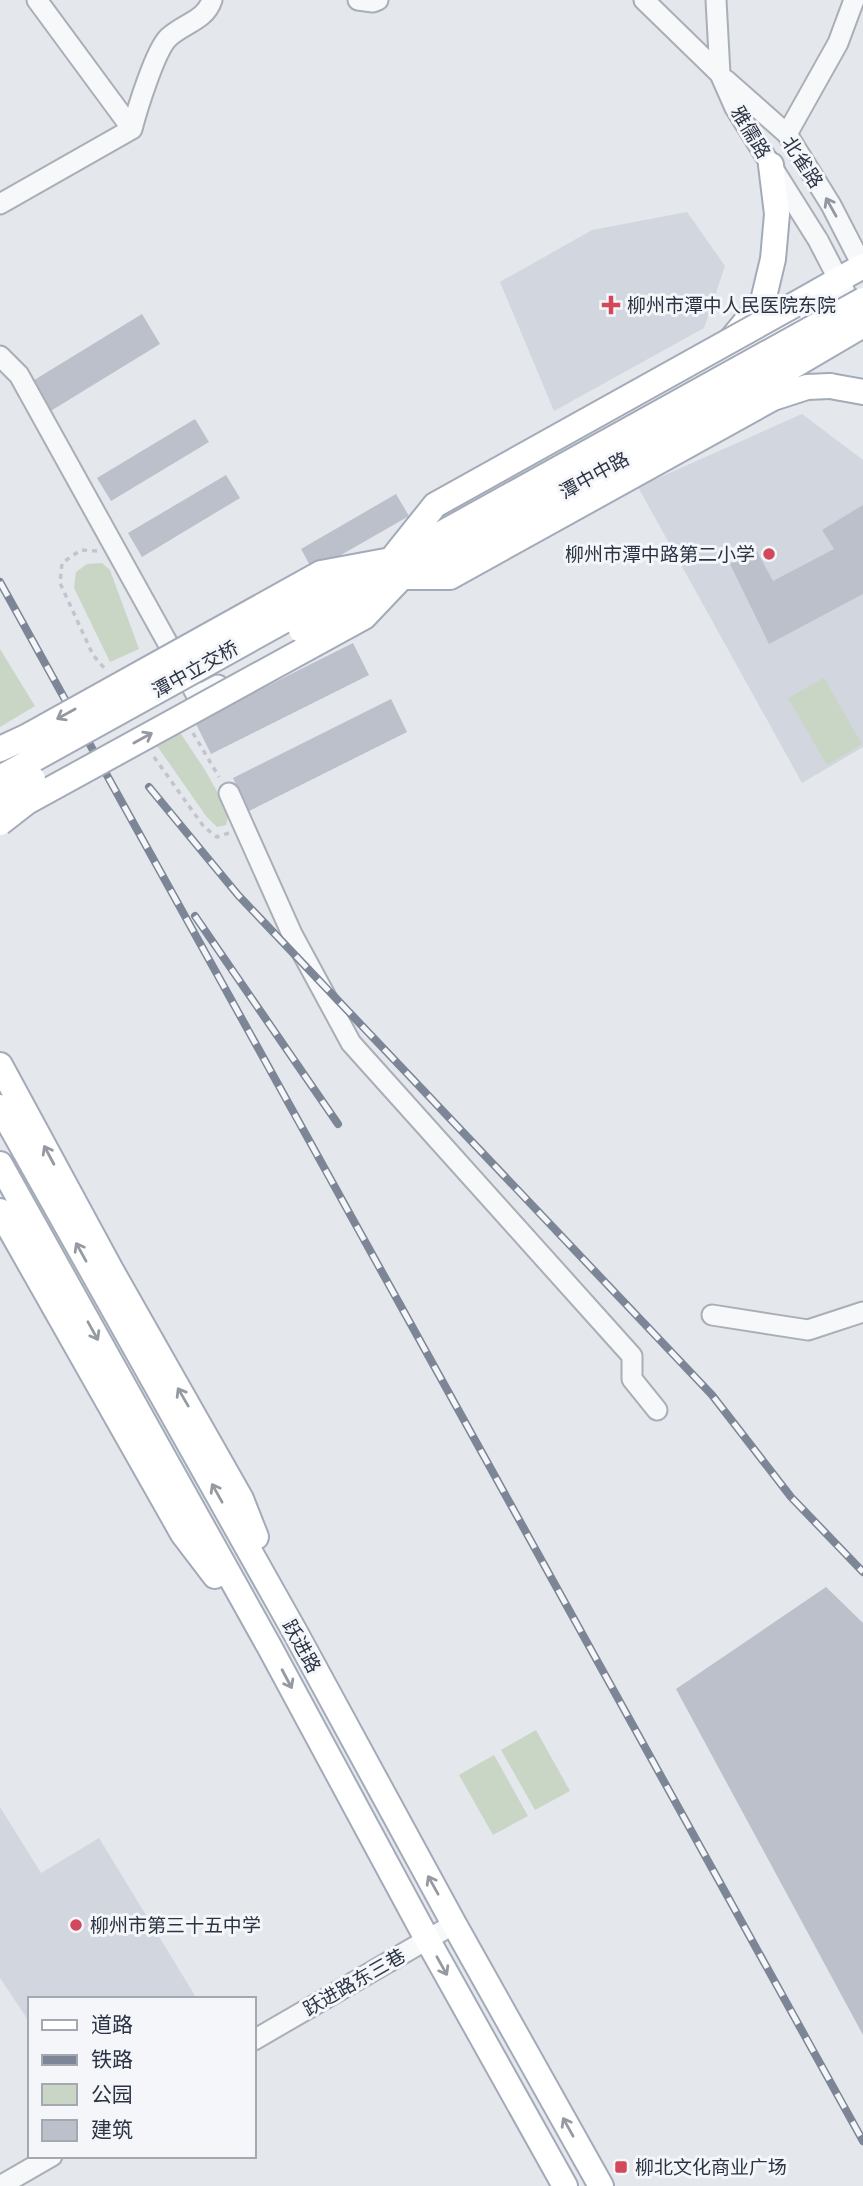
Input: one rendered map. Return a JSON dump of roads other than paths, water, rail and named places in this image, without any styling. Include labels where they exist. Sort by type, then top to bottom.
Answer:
[{"type":"main road","points":[[727,344],[763,301],[773,259],[776,214],[772,165]]},
{"type":"main road","points":[[0,823],[27,802],[365,617],[435,505],[794,305],[848,291],[863,266]]},
{"type":"main road","name":"潭中中路","points":[[321,618],[397,569],[701,391],[848,291]]},
{"type":"main road","name":"潭中中路","points":[[397,569],[478,538],[790,368],[863,325]]},
{"type":"main road","points":[[0,748],[26,737],[321,573],[397,569],[450,578],[773,398],[807,387],[831,386],[863,392]]},
{"type":"main road","name":"潭中立交桥","points":[[0,778],[397,569]]},
{"type":"main road","name":"潭中立交桥","points":[[0,797],[321,618]]},
{"type":"main road","points":[[0,1065],[111,1270],[241,1499],[295,1632]]},
{"type":"main road","name":"跃进路","points":[[0,1108],[295,1632],[601,2186]]},
{"type":"main road","name":"跃进路","points":[[0,1164],[269,1646],[427,1939],[565,2186]]},
{"type":"main road","points":[[0,1212],[183,1534],[269,1646]]},
{"type":"street","points":[[37,0],[132,129]]},
{"type":"street","points":[[0,204],[132,129],[143,90],[167,39],[208,12],[212,0]]},
{"type":"street","points":[[358,0],[378,0]]},
{"type":"street","name":"雅儒路","points":[[644,0],[720,74],[736,108],[848,291]]},
{"type":"street","points":[[716,0],[720,74]]},
{"type":"street","points":[[787,134],[838,43],[854,0]]},
{"type":"street","name":"北雀路","points":[[720,74],[787,134],[831,205],[863,266]]},
{"type":"street","points":[[180,663],[848,291],[863,331]]},
{"type":"street","points":[[0,356],[19,375],[197,696],[863,338]]},
{"type":"street","points":[[351,568],[370,604]]},
{"type":"street","points":[[229,793],[292,933],[351,1043],[632,1356],[632,1379],[657,1410]]},
{"type":"street","points":[[0,1225],[163,1516],[269,1646]]},
{"type":"street","points":[[712,1315],[808,1330],[863,1312]]},
{"type":"street","name":"跃进路东三巷","points":[[256,2038],[454,1924]]},
{"type":"street","points":[[1,2186],[49,2158]]},
{"type":"railway","points":[[0,582],[863,2141]]},
{"type":"railway","points":[[149,787],[238,895],[712,1395],[791,1497],[863,1572]]},
{"type":"railway","points":[[195,916],[338,1124]]},
{"type":"place","name":"柳州市潭中人民医院东院","points":[[611,305]]},
{"type":"place","name":"柳州市潭中路第二小学","points":[[769,554]]},
{"type":"place","name":"柳州市第三十五中学","points":[[76,1925]]},
{"type":"place","name":"柳北文化商业广场","points":[[621,2167]]}]
